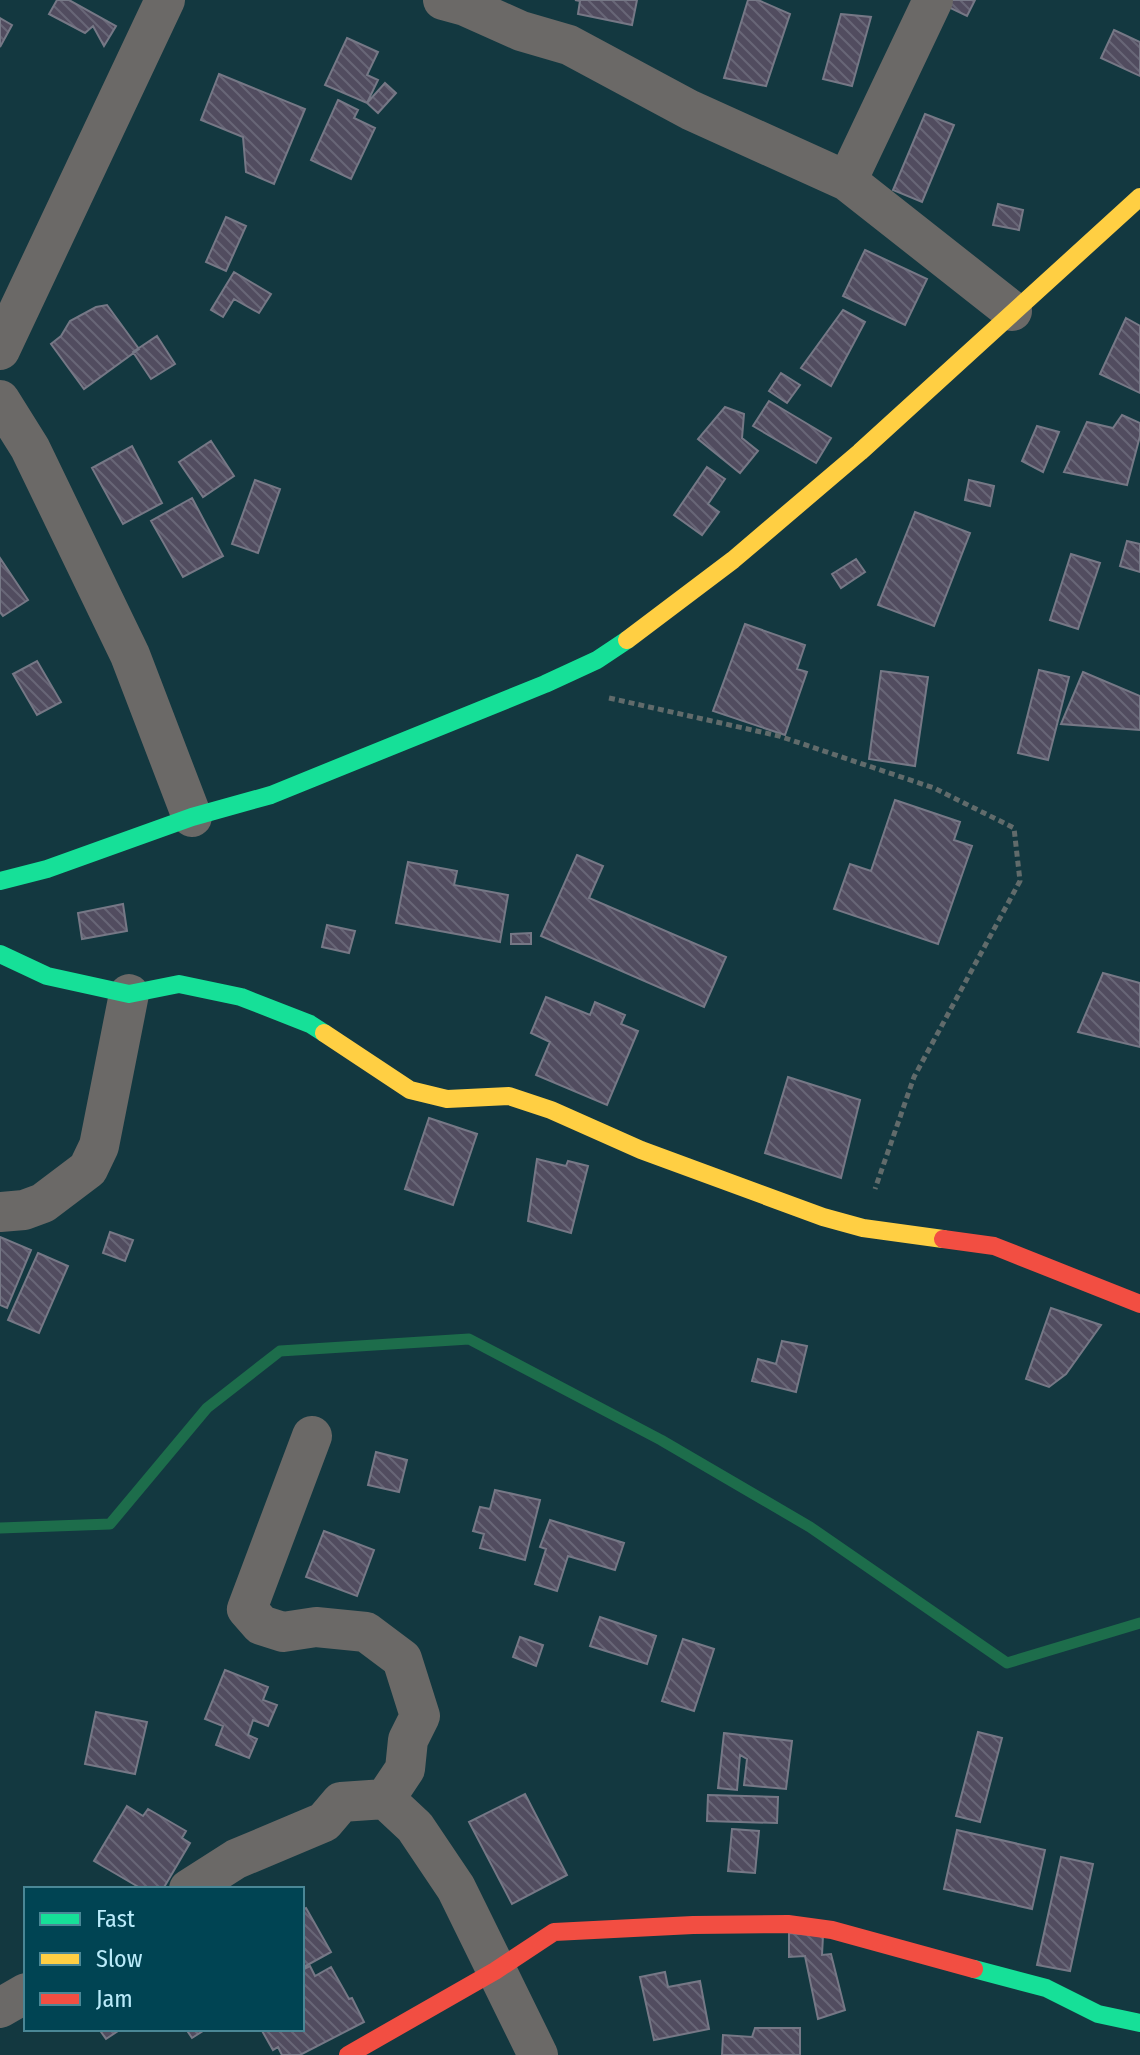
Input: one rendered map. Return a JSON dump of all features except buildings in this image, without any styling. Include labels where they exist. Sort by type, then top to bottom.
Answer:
[{"type":"street","points":[[0,350],[165,0]]},
{"type":"street","points":[[443,0],[465,6],[521,31],[569,45],[690,110],[847,181],[1012,311]]},
{"type":"street","points":[[847,181],[933,0]]},
{"type":"street","points":[[0,881],[47,869],[192,817],[271,795],[597,660],[733,560],[860,452],[1140,197]]},
{"type":"street","points":[[0,400],[30,448],[130,655],[192,817]]},
{"type":"street","points":[[0,954],[47,976],[129,994],[179,984],[241,997],[310,1024],[410,1090],[447,1099],[509,1096],[551,1110],[641,1150],[823,1217],[863,1228],[994,1246],[1140,1304]]},
{"type":"street","points":[[0,1212],[24,1210],[43,1203],[88,1169],[99,1146],[129,994]]},
{"type":"street","points":[[312,1436],[247,1609],[261,1625],[283,1632],[316,1627],[366,1632],[402,1659],[420,1716],[408,1740],[405,1769],[385,1799]]},
{"type":"street","points":[[192,1887],[236,1859],[324,1822],[341,1802],[385,1799],[415,1827],[456,1888],[538,2055]]},
{"type":"street","points":[[348,2055],[495,1971],[554,1932],[788,1924],[832,1930],[1046,1988],[1098,2014],[1140,2023]]},
{"type":"street","points":[[0,2008],[24,1994]]},
{"type":"path","points":[[608,698],[779,736],[934,788],[1014,828],[1020,881],[914,1077],[863,1228]]},
{"type":"waterway","points":[[0,1528],[110,1524],[207,1408],[280,1351],[469,1339],[661,1440],[810,1527],[1007,1663],[1140,1623]]},
{"type":"traffic: fast","points":[[0,881],[47,869],[192,817],[271,795],[545,684],[597,660],[627,640]]},
{"type":"traffic: fast","points":[[0,954],[47,976],[129,994],[179,984],[241,997],[310,1024],[324,1033]]},
{"type":"traffic: fast","points":[[974,1969],[1046,1988],[1098,2014],[1140,2023]]},
{"type":"traffic: slow","points":[[627,640],[733,560],[860,452],[1140,197]]},
{"type":"traffic: slow","points":[[324,1033],[410,1090],[447,1099],[509,1096],[551,1110],[641,1150],[823,1217],[863,1228],[943,1239]]},
{"type":"traffic: jam","points":[[943,1239],[994,1246],[1140,1304]]},
{"type":"traffic: jam","points":[[348,2055],[495,1971],[554,1932],[788,1924],[832,1930],[974,1969]]}]
